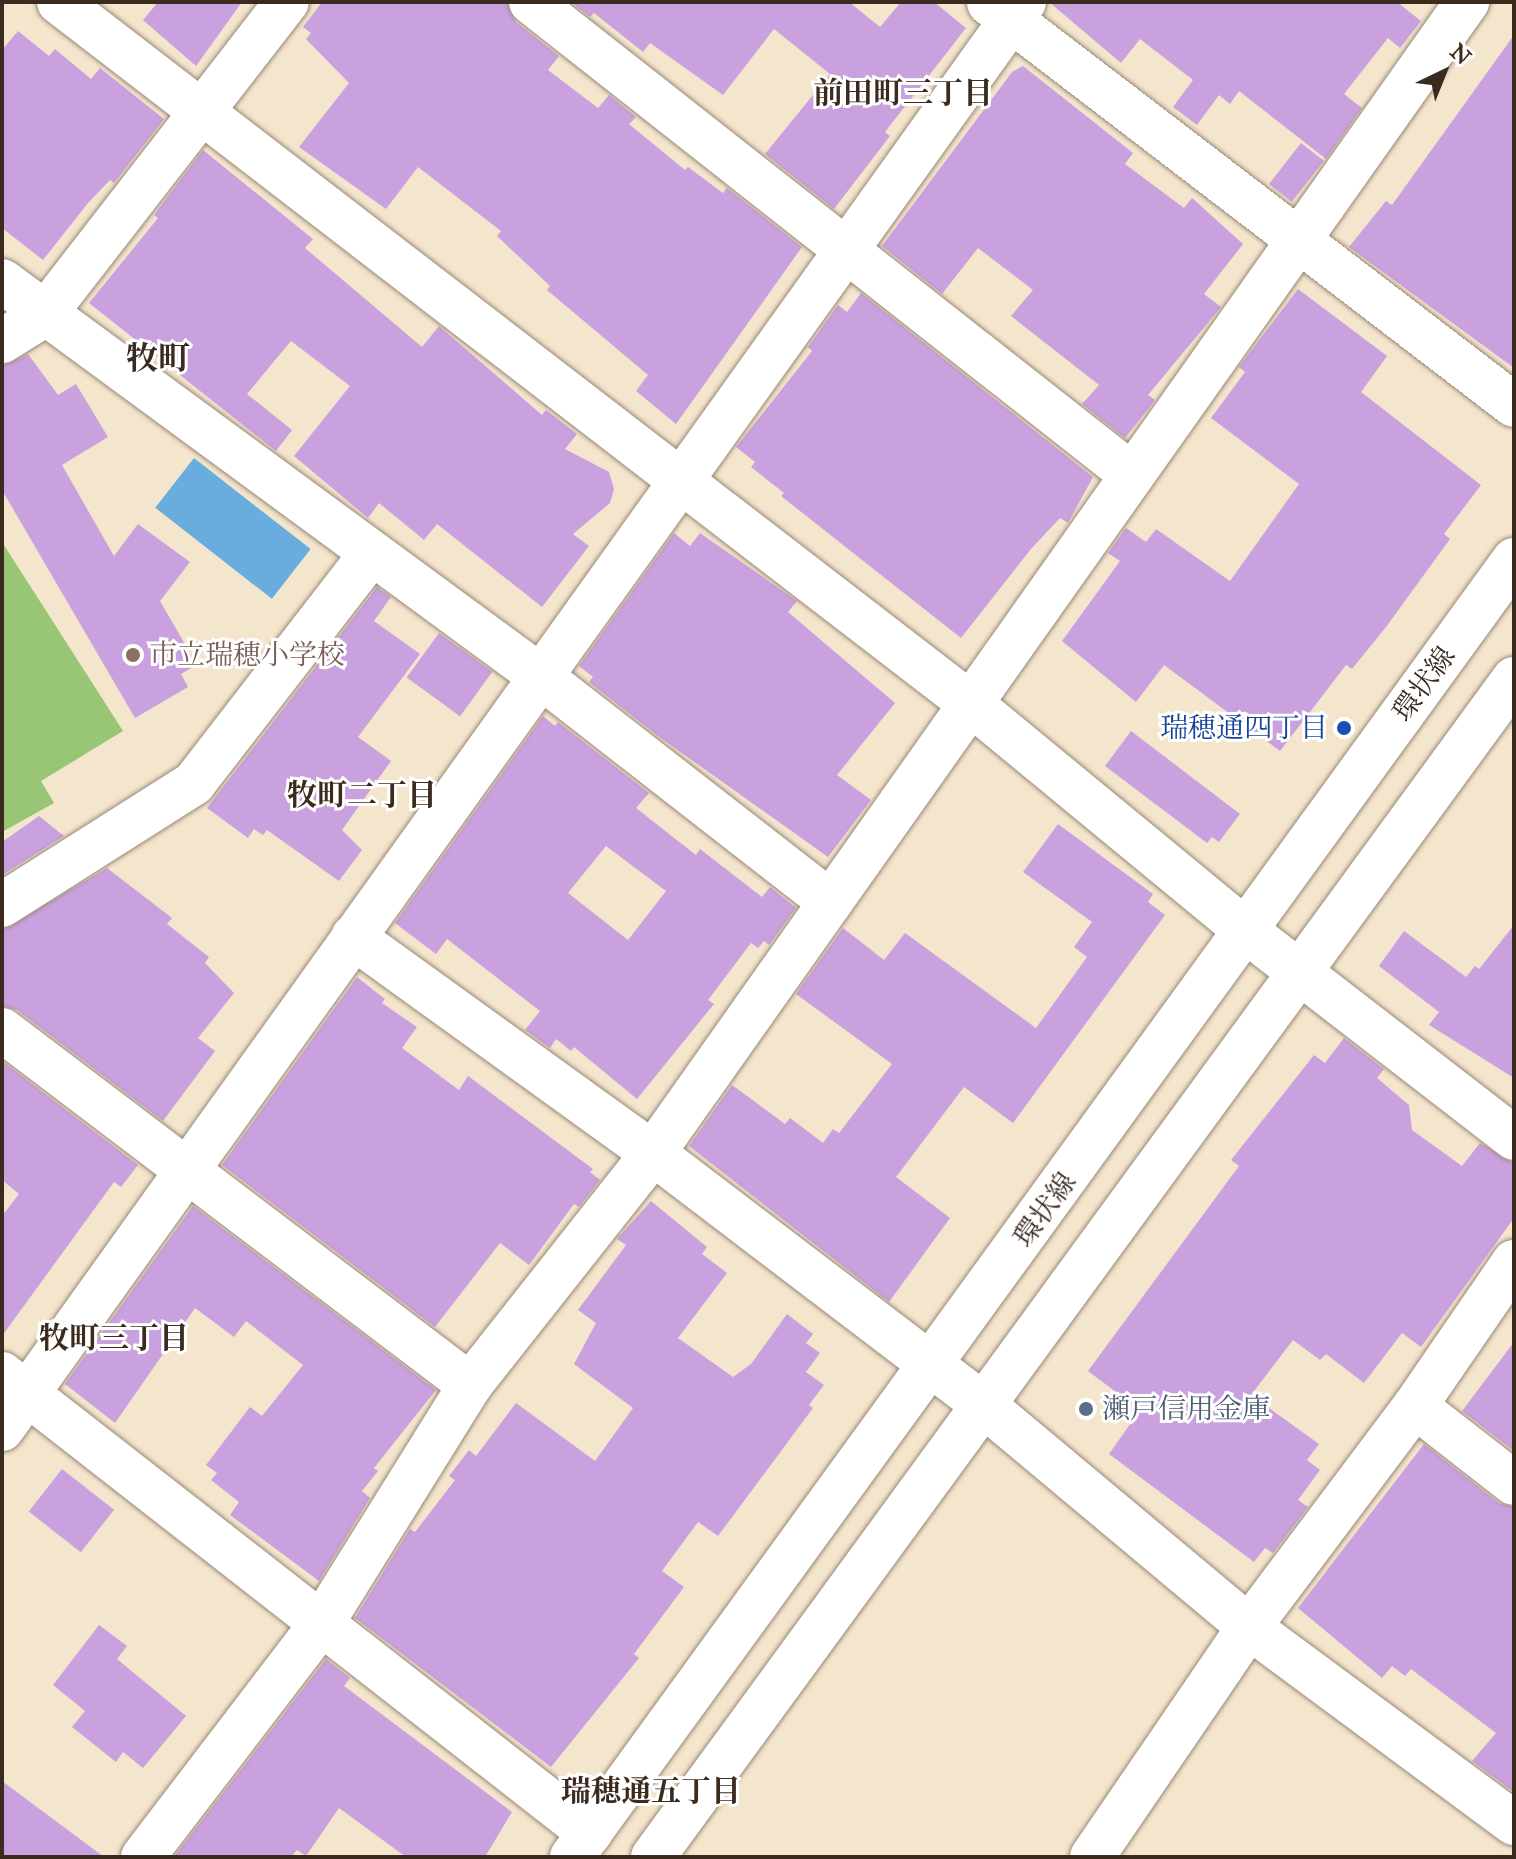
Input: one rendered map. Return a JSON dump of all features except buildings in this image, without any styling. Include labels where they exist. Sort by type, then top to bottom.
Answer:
[{"type":"street","points":[[59,2],[971,704],[1245,930],[1514,1138]]},
{"type":"street","points":[[2,341],[44,315],[287,2]]},
{"type":"street","points":[[531,2],[1132,475]]},
{"type":"street","points":[[143,1857],[322,1623],[470,1385],[653,1153],[1298,240],[1453,7]]},
{"type":"street","points":[[581,1845],[322,1623],[11,1399],[189,1167],[845,250],[1007,8],[1298,240],[1514,405]]},
{"type":"street","points":[[2,281],[44,315],[540,676],[830,902]]},
{"type":"street","points":[[2,905],[194,783],[371,554]]},
{"type":"street","name":"環状線","points":[[581,1845],[932,1367],[1514,560]]},
{"type":"street","points":[[653,1857],[986,1407],[1514,679]]},
{"type":"street","points":[[353,937],[653,1153],[986,1407],[1249,1627],[1514,1823]]},
{"type":"street","points":[[2,1030],[189,1167],[470,1385]]},
{"type":"street","points":[[1092,1857],[1249,1627],[1415,1406],[1514,1262]]},
{"type":"street","points":[[1415,1406],[1514,1483]]},
{"type":"green space","points":[[2,542],[123,731],[41,781],[54,803],[2,832]]},
{"type":"water","points":[[194,458],[311,549],[272,599],[155,508]]},
{"type":"place","name":"市立瑞穂小学校","points":[[133,655]]},
{"type":"place","name":"瑞穂通四丁目","points":[[1344,728]]},
{"type":"place","name":"瀬戸信用金庫","points":[[1086,1409]]},
{"type":"district","name":"前田町三丁目","points":[[903,93]]},
{"type":"district","name":"牧町","points":[[158,359]]},
{"type":"district","name":"牧町二丁目","points":[[362,795]]},
{"type":"district","name":"牧町三丁目","points":[[114,1338]]},
{"type":"district","name":"瑞穂通五丁目","points":[[651,1791]]}]
